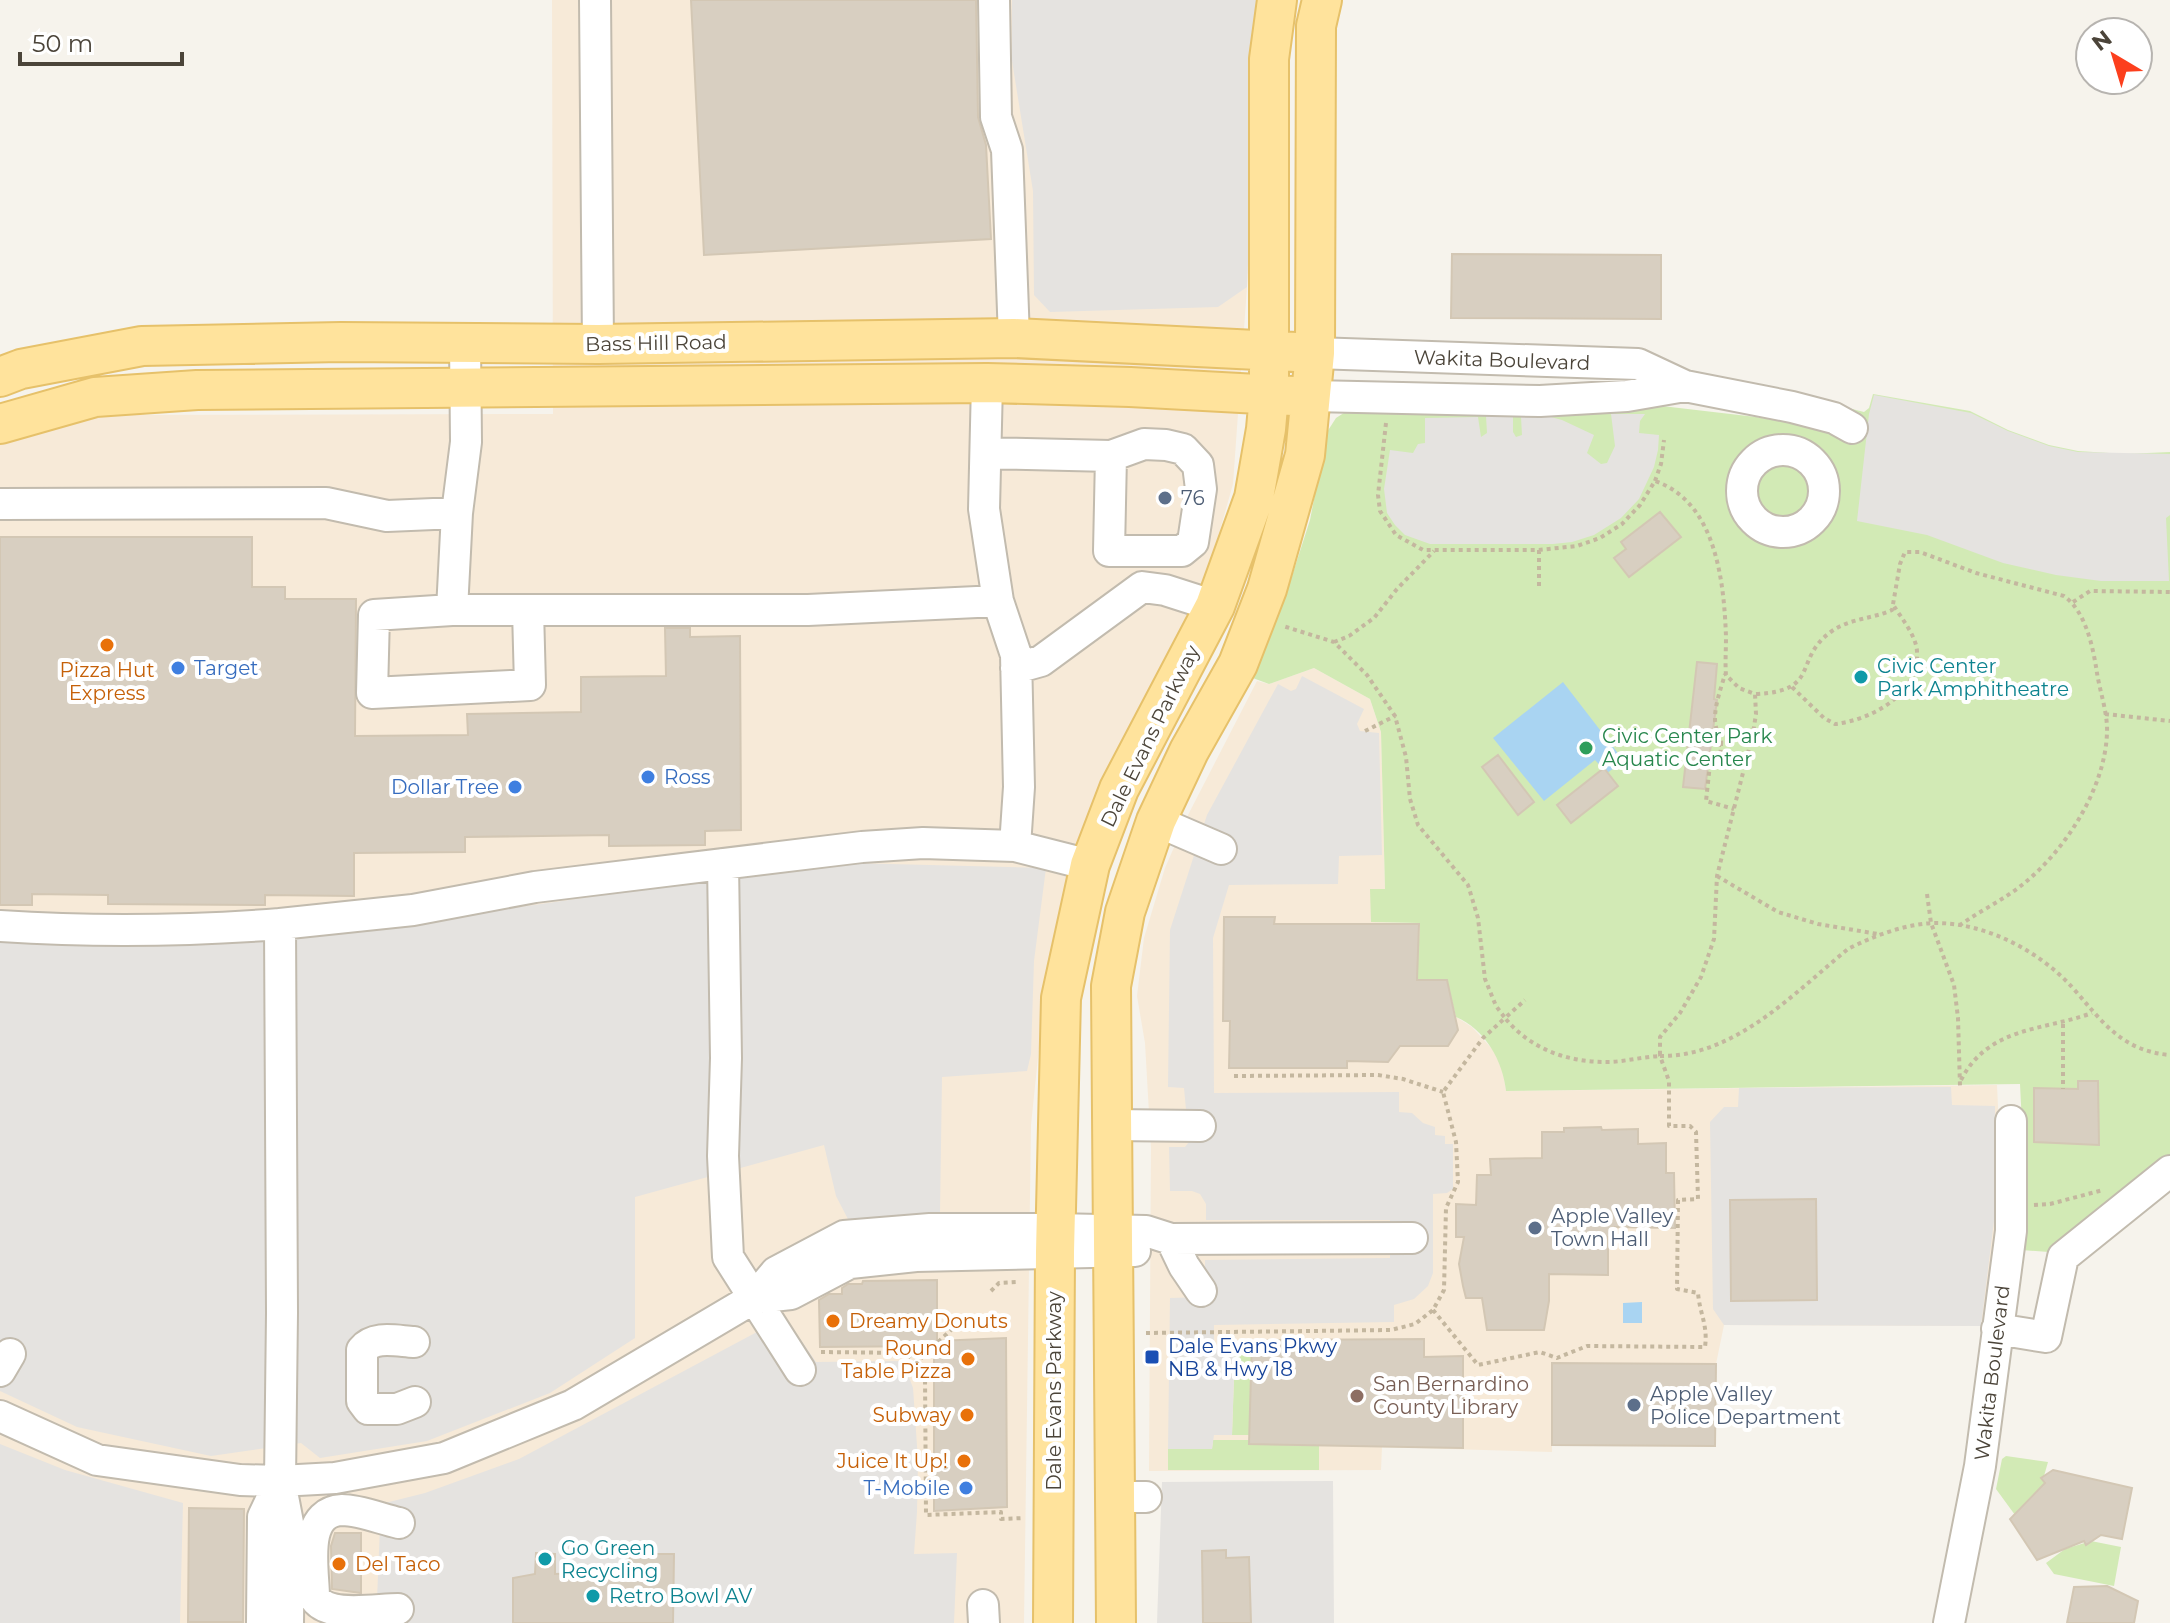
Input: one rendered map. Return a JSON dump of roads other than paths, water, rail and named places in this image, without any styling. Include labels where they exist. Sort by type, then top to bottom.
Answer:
[{"type":"main road","name":"Dale Evans Parkway","points":[[1053,1623],[1055,1241],[1061,998],[1090,865],[1119,789],[1215,606],[1254,498],[1269,395],[1269,59],[1277,0]]},
{"type":"main road","points":[[1116,1623],[1130,1497],[1114,1241],[1111,986],[1125,912],[1156,821],[1189,751],[1238,664],[1267,589],[1305,455],[1315,353],[1316,26],[1322,0]]},
{"type":"main road","name":"Bass Hill Road","points":[[0,377],[21,369],[142,346],[1014,338],[1315,353]]},
{"type":"main road","points":[[0,424],[95,397],[197,390],[987,383],[1312,396]]},
{"type":"street","points":[[595,0],[598,344]]},
{"type":"street","points":[[994,0],[996,117],[1007,150],[1014,338]]},
{"type":"street","points":[[452,610],[457,513],[466,442],[465,342]]},
{"type":"street","name":"Wakita Boulevard","points":[[1315,353],[1638,364],[1685,386],[1792,407],[1834,418],[1852,428]]},
{"type":"street","points":[[987,383],[984,509],[998,601],[1016,655],[1019,787],[1015,846]]},
{"type":"street","name":"Wakita Boulevard","points":[[1312,396],[1540,401],[1627,396],[1685,386]]},
{"type":"street","points":[[986,453],[1111,456]]},
{"type":"street","points":[[0,504],[326,503],[387,516],[457,513]]},
{"type":"street","points":[[1016,668],[1041,661],[1142,587],[1165,590],[1215,606]]},
{"type":"street","points":[[528,610],[530,685],[372,693],[374,615],[452,610],[528,610],[808,610],[998,601]]},
{"type":"street","points":[[1156,821],[1221,849]]},
{"type":"street","points":[[0,926],[211,930],[280,924],[413,910],[535,887],[848,848],[923,843],[1015,846],[1090,865]]},
{"type":"street","points":[[723,864],[726,1058],[723,1156],[728,1257],[754,1298],[810,1361]]},
{"type":"street","points":[[280,924],[280,1481],[289,1528],[288,1623]]},
{"type":"street","name":"Wakita Boulevard","points":[[1949,1623],[1980,1466],[2011,1231],[2011,1121]]},
{"type":"street","points":[[1112,1125],[1200,1126]]},
{"type":"street","points":[[1997,1329],[2046,1337],[2063,1257],[2170,1171]]},
{"type":"street","points":[[0,1416],[97,1460],[240,1480],[335,1478],[444,1458],[573,1405],[754,1298],[776,1272],[844,1236],[930,1229],[1055,1241],[1114,1241],[1146,1231],[1171,1239],[1412,1238]]},
{"type":"street","points":[[1171,1239],[1201,1291]]},
{"type":"street","points":[[414,1342],[380,1340],[366,1345],[362,1350],[362,1401],[368,1409],[397,1409],[415,1402]]},
{"type":"street","points":[[262,1623],[263,1517],[280,1481]]},
{"type":"street","points":[[398,1609],[338,1611],[325,1609],[318,1604],[314,1597],[313,1533],[318,1522],[327,1514],[340,1510],[399,1523]]},
{"type":"water","points":[[1563,682],[1624,761],[1607,773],[1595,760],[1544,801],[1493,738]]},
{"type":"water","points":[[1642,1302],[1642,1323],[1623,1323],[1623,1303]]},
{"type":"place","name":"76","points":[[1165,498]]},
{"type":"place","name":"Pizza Hut Express","points":[[107,645]]},
{"type":"place","name":"Target","points":[[178,668]]},
{"type":"place","name":"Civic Center Park Amphitheatre","points":[[1861,677]]},
{"type":"place","name":"Civic Center Park Aquatic Center","points":[[1586,748]]},
{"type":"place","name":"Ross","points":[[648,777]]},
{"type":"place","name":"Dollar Tree","points":[[515,787]]},
{"type":"place","name":"Apple Valley Town Hall","points":[[1535,1228]]},
{"type":"place","name":"Dreamy Donuts","points":[[833,1321]]},
{"type":"place","name":"Dale Evans Pkwy NB & Hwy 18","points":[[1152,1357]]},
{"type":"place","name":"Round Table Pizza","points":[[968,1359]]},
{"type":"place","name":"San Bernardino County Library","points":[[1357,1396]]},
{"type":"place","name":"Apple Valley Police Department","points":[[1634,1405]]},
{"type":"place","name":"Subway","points":[[967,1415]]},
{"type":"place","name":"Juice It Up!","points":[[964,1461]]},
{"type":"place","name":"T-Mobile","points":[[966,1488]]},
{"type":"place","name":"Go Green Recycling","points":[[545,1559]]},
{"type":"place","name":"Del Taco","points":[[339,1564]]},
{"type":"place","name":"Retro Bowl AV","points":[[593,1596]]}]
